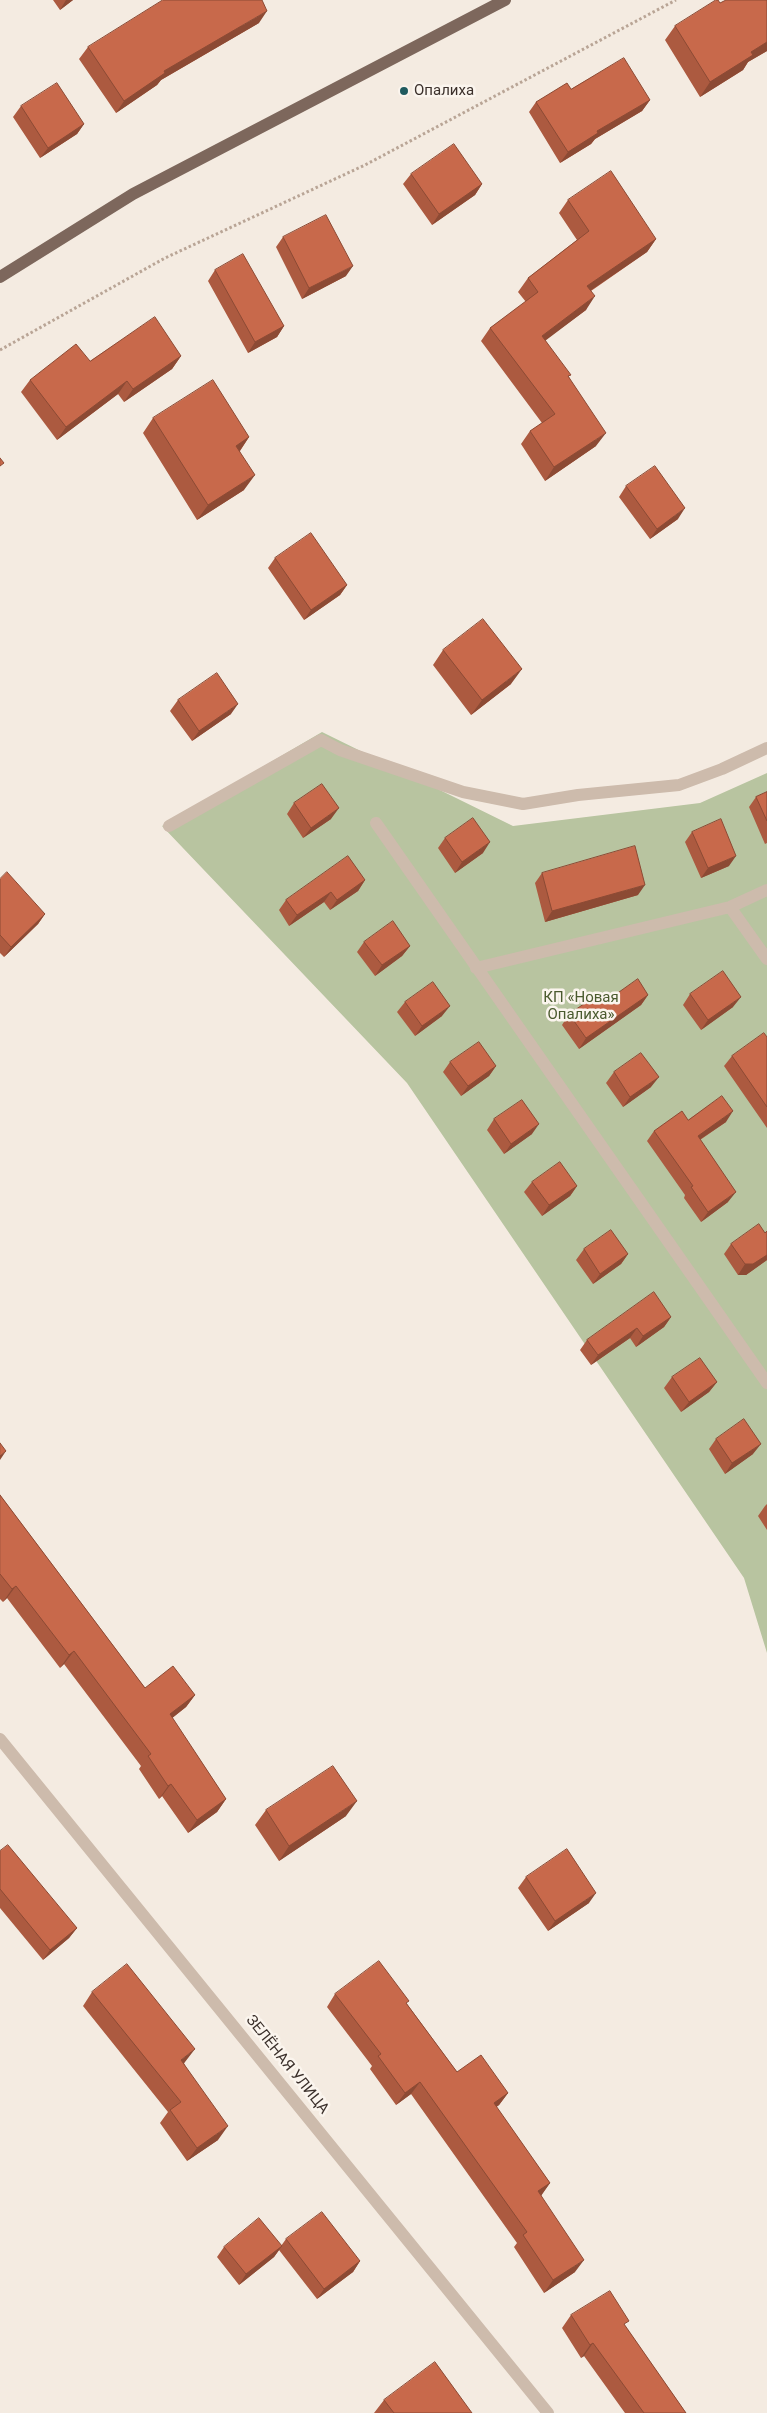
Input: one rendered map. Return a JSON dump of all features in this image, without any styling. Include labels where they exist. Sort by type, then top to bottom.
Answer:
[{"type":"main road","points":[[0,277],[133,194],[505,0]]},
{"type":"street","points":[[169,826],[321,740],[340,750],[463,792],[523,804],[578,795],[679,785],[767,748]]},
{"type":"street","points":[[376,823],[767,1383]]},
{"type":"street","points":[[476,968],[730,907],[767,890]]},
{"type":"street","points":[[730,907],[767,959]]},
{"type":"street","name":"ЗЕЛЁНАЯ УЛИЦА","points":[[0,1738],[548,2413]]},
{"type":"path","points":[[0,350],[165,258],[364,165],[676,0]]},
{"type":"green space","name":"КП «Новая Опалиха»","points":[[322,732],[513,826],[700,803],[767,773],[767,1653],[744,1578],[407,1083],[162,826]]},
{"type":"building","points":[[163,0],[262,0],[267,11],[164,71],[165,73],[124,101],[88,47]]},
{"type":"building","points":[[716,0],[720,3],[726,0],[767,0],[767,42],[751,52],[753,55],[710,82],[675,26]]},
{"type":"building","points":[[624,58],[650,100],[597,131],[598,133],[568,152],[536,102],[567,83],[571,89]]},
{"type":"building","points":[[57,83],[84,124],[48,148],[21,106]]},
{"type":"building","points":[[454,144],[482,184],[439,214],[411,174]]},
{"type":"building","points":[[611,171],[656,239],[587,286],[595,296],[542,336],[571,375],[568,376],[606,433],[554,467],[530,431],[555,414],[490,328],[538,292],[528,278],[589,231],[568,200]]},
{"type":"building","points":[[326,215],[353,266],[309,288],[283,237]]},
{"type":"building","points":[[243,254],[284,326],[255,342],[215,270]]},
{"type":"building","points":[[155,317],[181,356],[133,389],[127,381],[66,427],[30,380],[76,344],[90,361]]},
{"type":"building","points":[[213,380],[249,437],[236,446],[255,475],[208,505],[153,418]]},
{"type":"building","points":[[0,458],[4,463],[0,466]]},
{"type":"building","points":[[655,466],[685,508],[657,529],[626,486]]},
{"type":"building","points":[[311,533],[347,585],[311,610],[275,558]]},
{"type":"building","points":[[483,619],[522,669],[482,700],[443,650]]},
{"type":"building","points":[[217,673],[238,704],[199,731],[178,700]]},
{"type":"building","points":[[322,784],[339,808],[311,828],[294,803]]},
{"type":"building","points":[[767,792],[767,821],[756,797]]},
{"type":"building","points":[[473,818],[490,842],[462,862],[445,838]]},
{"type":"building","points":[[721,819],[736,856],[708,868],[692,832]]},
{"type":"building","points":[[635,846],[645,885],[552,911],[542,873]]},
{"type":"building","points":[[348,856],[365,880],[337,900],[331,892],[297,915],[286,900]]},
{"type":"building","points":[[7,872],[45,914],[11,947],[0,935],[0,879]]},
{"type":"building","points":[[393,921],[410,946],[382,965],[364,942]]},
{"type":"building","points":[[723,971],[741,997],[708,1020],[690,994]]},
{"type":"building","points":[[638,979],[648,995],[586,1038],[569,1014],[597,995],[603,1003]]},
{"type":"building","points":[[433,982],[450,1006],[422,1026],[405,1002]]},
{"type":"building","points":[[764,1033],[767,1037],[767,1107],[732,1056]]},
{"type":"building","points":[[479,1042],[496,1066],[468,1086],[450,1062]]},
{"type":"building","points":[[641,1053],[659,1077],[630,1097],[614,1072]]},
{"type":"building","points":[[722,1096],[733,1111],[698,1136],[736,1192],[708,1212],[691,1187],[693,1186],[654,1131],[682,1111],[688,1120]]},
{"type":"building","points":[[522,1100],[539,1124],[511,1144],[494,1119]]},
{"type":"building","points":[[560,1162],[577,1186],[549,1205],[532,1182]]},
{"type":"building","points":[[759,1224],[765,1233],[767,1231],[767,1255],[753,1264],[745,1264],[731,1244]]},
{"type":"building","points":[[611,1230],[628,1254],[600,1274],[584,1249]]},
{"type":"building","points":[[654,1292],[671,1317],[643,1336],[637,1328],[598,1355],[587,1340]]},
{"type":"building","points":[[700,1358],[717,1382],[689,1402],[672,1377]]},
{"type":"building","points":[[744,1419],[761,1444],[732,1463],[716,1439]]},
{"type":"building","points":[[0,1443],[6,1451],[0,1456]]},
{"type":"building","points":[[0,1495],[145,1688],[173,1666],[195,1695],[170,1714],[226,1799],[197,1820],[171,1784],[168,1786],[148,1756],[151,1754],[74,1651],[69,1655],[16,1586],[12,1589],[0,1574]]},
{"type":"building","points":[[333,1766],[357,1801],[289,1846],[266,1810]]},
{"type":"building","points":[[8,1845],[77,1928],[50,1950],[0,1889],[0,1851]]},
{"type":"building","points":[[567,1849],[596,1893],[555,1921],[526,1877]]},
{"type":"building","points":[[379,1961],[409,2001],[406,2003],[457,2072],[481,2055],[508,2093],[494,2103],[550,2183],[538,2191],[584,2260],[553,2280],[523,2235],[527,2232],[420,2082],[405,2093],[378,2056],[381,2054],[335,1994]]},
{"type":"building","points":[[127,1964],[195,2049],[181,2060],[228,2126],[197,2148],[170,2110],[181,2102],[92,1992]]},
{"type":"building","points":[[322,2212],[360,2261],[324,2289],[286,2239]]},
{"type":"building","points":[[259,2218],[282,2246],[246,2274],[224,2247]]},
{"type":"building","points":[[610,2291],[629,2321],[624,2324],[686,2413],[644,2413],[593,2343],[590,2345],[571,2315]]},
{"type":"building","points":[[435,2362],[472,2413],[394,2413],[384,2400]]},
{"type":"place","name":"Опалиха","points":[[404,91]]}]
